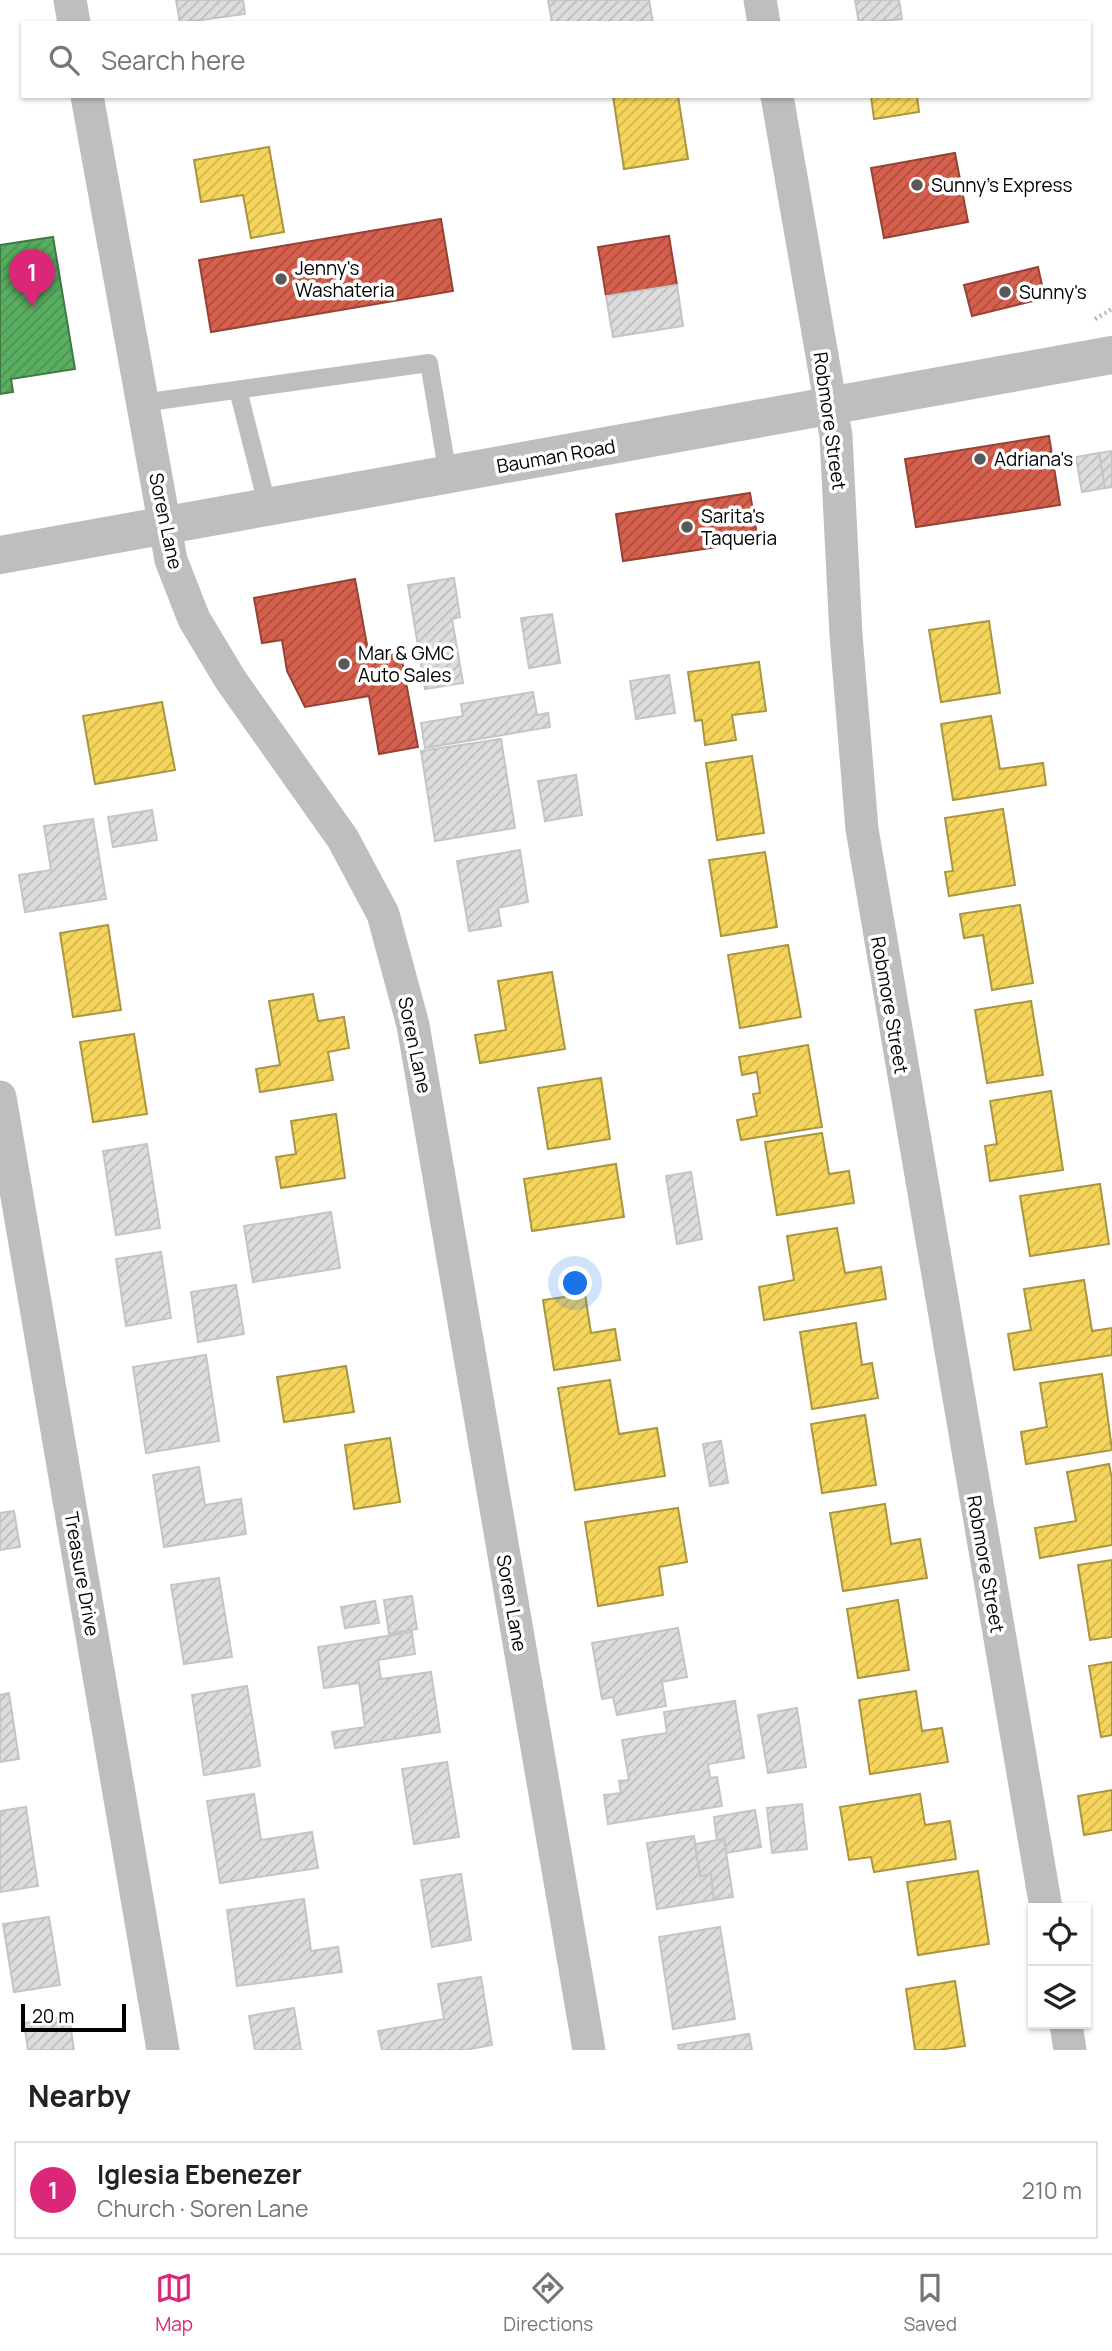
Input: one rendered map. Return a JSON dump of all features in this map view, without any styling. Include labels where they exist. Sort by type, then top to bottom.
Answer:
[{"type":"street","points":[[70,0],[74,21]]},
{"type":"street","points":[[760,0],[764,21]]},
{"type":"street","name":"Soren Lane","points":[[87,98],[171,560],[194,619],[230,679],[343,839],[383,914],[413,1025],[589,2050]]},
{"type":"street","name":"Robmore Street","points":[[777,98],[837,448],[846,635],[862,829],[1045,1903]]},
{"type":"street","name":"Bauman Road","points":[[0,555],[1112,355]]},
{"type":"street","name":"Treasure Drive","points":[[0,1097],[163,2050]]},
{"type":"street","points":[[1067,2029],[1070,2050]]},
{"type":"lane","points":[[142,403],[429,363],[448,475]]},
{"type":"lane","points":[[237,390],[268,508]]},
{"type":"building: Homes","points":[[613,98],[678,98],[688,159],[624,169]]},
{"type":"building: Homes","points":[[871,98],[917,98],[919,112],[874,119]]},
{"type":"building: Homes","points":[[269,147],[284,232],[251,238],[243,195],[201,202],[194,160]]},
{"type":"building: Homes","points":[[989,621],[1000,693],[941,702],[929,630]]},
{"type":"building: Homes","points":[[759,662],[766,711],[732,715],[736,740],[705,745],[702,720],[695,721],[688,672]]},
{"type":"building: Homes","points":[[162,702],[175,770],[95,784],[83,716]]},
{"type":"building: Homes","points":[[991,716],[1000,769],[1043,763],[1046,785],[953,800],[941,724]]},
{"type":"building: Homes","points":[[752,756],[764,833],[717,840],[706,763]]},
{"type":"building: Homes","points":[[1003,809],[1015,885],[949,896],[945,872],[953,871],[945,818]]},
{"type":"building: Homes","points":[[765,852],[777,927],[721,936],[709,860]]},
{"type":"building: Homes","points":[[1020,905],[1033,983],[992,990],[983,935],[964,938],[960,914]]},
{"type":"building: Homes","points":[[108,925],[121,1010],[73,1017],[60,933]]},
{"type":"building: Homes","points":[[788,945],[801,1017],[740,1028],[728,955]]},
{"type":"building: Homes","points":[[552,972],[565,1049],[480,1063],[475,1035],[506,1030],[498,981]]},
{"type":"building: Homes","points":[[313,994],[318,1021],[344,1017],[349,1048],[328,1052],[333,1080],[260,1092],[256,1069],[280,1065],[269,1001]]},
{"type":"building: Homes","points":[[1031,1001],[1043,1075],[987,1083],[975,1010]]},
{"type":"building: Homes","points":[[134,1034],[147,1114],[93,1122],[80,1042]]},
{"type":"building: Homes","points":[[808,1045],[822,1127],[741,1140],[737,1120],[757,1116],[753,1094],[760,1093],[757,1072],[742,1075],[739,1057]]},
{"type":"building: Homes","points":[[601,1078],[610,1139],[548,1149],[538,1088]]},
{"type":"building: Homes","points":[[1051,1091],[1063,1170],[990,1181],[985,1146],[997,1144],[990,1101]]},
{"type":"building: Homes","points":[[336,1114],[345,1178],[281,1188],[276,1157],[296,1154],[291,1121]]},
{"type":"building: Homes","points":[[822,1133],[829,1174],[849,1171],[854,1203],[777,1215],[765,1142]]},
{"type":"building: Homes","points":[[616,1164],[624,1217],[532,1231],[524,1179]]},
{"type":"building: Homes","points":[[1100,1184],[1109,1244],[1030,1256],[1020,1196]]},
{"type":"building: Homes","points":[[837,1228],[845,1273],[881,1267],[886,1299],[764,1320],[759,1287],[794,1280],[787,1236]]},
{"type":"building: Homes","points":[[1084,1280],[1092,1331],[1112,1328],[1112,1355],[1014,1370],[1008,1334],[1031,1330],[1024,1289]]},
{"type":"building: Homes","points":[[585,1294],[591,1333],[615,1329],[620,1360],[554,1370],[543,1300]]},
{"type":"building: Homes","points":[[856,1323],[862,1365],[872,1363],[878,1398],[812,1409],[800,1332]]},
{"type":"building: Homes","points":[[346,1366],[354,1412],[284,1422],[277,1377]]},
{"type":"building: Homes","points":[[1102,1374],[1112,1450],[1026,1464],[1021,1432],[1047,1427],[1040,1383]]},
{"type":"building: Homes","points":[[610,1380],[619,1434],[657,1428],[665,1476],[575,1490],[558,1388]]},
{"type":"building: Homes","points":[[865,1415],[876,1485],[822,1493],[811,1424]]},
{"type":"building: Homes","points":[[390,1438],[400,1502],[354,1509],[345,1445]]},
{"type":"building: Homes","points":[[1109,1464],[1112,1479],[1112,1545],[1040,1558],[1035,1528],[1076,1521],[1067,1472]]},
{"type":"building: Homes","points":[[885,1504],[891,1544],[920,1539],[927,1578],[843,1591],[830,1513]]},
{"type":"building: Homes","points":[[678,1508],[687,1562],[659,1567],[663,1595],[598,1606],[585,1522]]},
{"type":"building: Homes","points":[[1112,1560],[1112,1637],[1090,1640],[1078,1565]]},
{"type":"building: Homes","points":[[898,1600],[909,1670],[858,1678],[847,1609]]},
{"type":"building: Homes","points":[[1112,1662],[1112,1735],[1101,1737],[1089,1666]]},
{"type":"building: Homes","points":[[916,1691],[922,1731],[942,1728],[948,1762],[870,1774],[859,1700]]},
{"type":"building: Homes","points":[[1112,1790],[1112,1830],[1084,1835],[1078,1796]]},
{"type":"building: Homes","points":[[920,1794],[925,1825],[950,1821],[956,1859],[874,1872],[871,1857],[849,1860],[840,1807]]},
{"type":"building: Homes","points":[[978,1871],[989,1944],[918,1955],[907,1882]]},
{"type":"building: Homes","points":[[955,1981],[965,2046],[915,2050],[906,1989]]},
{"type":"building: Shops","name":"Sunny's Express","points":[[955,153],[968,222],[884,238],[871,168]]},
{"type":"building: Shops","points":[[441,219],[453,291],[211,332],[199,260]]},
{"type":"building: Shops","points":[[669,236],[677,285],[606,296],[598,247]]},
{"type":"building: Shops","name":"Sunny's","points":[[1038,267],[1045,298],[972,316],[964,285]]},
{"type":"building: Shops","points":[[1049,436],[1060,505],[916,527],[905,459]]},
{"type":"building: Shops","name":"Sarita's Taqueria","points":[[750,493],[758,541],[623,561],[616,514]]},
{"type":"building: Shops","name":"Mar & GMC Auto Sales","points":[[355,579],[369,656],[400,650],[418,747],[379,754],[369,696],[305,707],[287,671],[282,640],[262,643],[254,598]]},
{"type":"building: Public","points":[[53,237],[75,369],[11,379],[13,392],[0,394],[0,245]]},
{"type":"building: Other","points":[[176,0],[243,0],[245,14],[180,21]]},
{"type":"building: Other","points":[[548,0],[649,0],[653,21],[552,21]]},
{"type":"building: Other","points":[[855,0],[899,0],[902,19],[859,21]]},
{"type":"building: Other","points":[[677,285],[683,326],[613,337],[606,296]]},
{"type":"building: Other","points":[[1112,451],[1112,487],[1105,488],[1099,453]]},
{"type":"building: Other","points":[[1099,453],[1105,488],[1082,492],[1076,457]]},
{"type":"building: Other","points":[[454,578],[460,617],[452,619],[463,683],[425,689],[408,585]]},
{"type":"building: Other","points":[[552,614],[560,663],[529,668],[521,618]]},
{"type":"building: Other","points":[[669,675],[675,713],[636,719],[630,681]]},
{"type":"building: Other","points":[[533,692],[537,715],[548,713],[550,727],[425,748],[421,723],[463,716],[461,704]]},
{"type":"building: Other","points":[[501,739],[515,828],[435,841],[421,751]]},
{"type":"building: Other","points":[[576,775],[582,815],[545,821],[538,781]]},
{"type":"building: Other","points":[[152,810],[157,840],[113,847],[108,817]]},
{"type":"building: Other","points":[[93,819],[106,899],[25,912],[19,875],[51,870],[44,826]]},
{"type":"building: Other","points":[[520,850],[528,902],[498,908],[501,926],[469,931],[457,861]]},
{"type":"building: Other","points":[[147,1144],[160,1228],[116,1235],[103,1151]]},
{"type":"building: Other","points":[[691,1172],[702,1239],[677,1244],[666,1176]]},
{"type":"building: Other","points":[[331,1212],[340,1268],[253,1282],[244,1226]]},
{"type":"building: Other","points":[[161,1252],[171,1318],[126,1326],[116,1259]]},
{"type":"building: Other","points":[[236,1285],[244,1334],[198,1342],[191,1292]]},
{"type":"building: Other","points":[[206,1355],[219,1441],[146,1453],[133,1367]]},
{"type":"building: Other","points":[[721,1441],[728,1483],[710,1486],[703,1444]]},
{"type":"building: Other","points":[[199,1467],[205,1505],[241,1499],[246,1534],[164,1547],[153,1475]]},
{"type":"building: Other","points":[[14,1511],[20,1547],[0,1550],[0,1513]]},
{"type":"building: Other","points":[[219,1578],[232,1657],[184,1664],[171,1585]]},
{"type":"building: Other","points":[[412,1596],[417,1629],[389,1634],[384,1600]]},
{"type":"building: Other","points":[[375,1601],[379,1623],[345,1628],[341,1607]]},
{"type":"building: Other","points":[[678,1628],[687,1677],[662,1682],[666,1706],[617,1715],[613,1697],[602,1699],[592,1643]]},
{"type":"building: Other","points":[[412,1632],[415,1654],[378,1660],[381,1679],[431,1672],[440,1732],[335,1748],[332,1732],[365,1727],[359,1683],[324,1688],[318,1647]]},
{"type":"building: Other","points":[[247,1686],[260,1766],[204,1775],[192,1695]]},
{"type":"building: Other","points":[[9,1693],[19,1759],[0,1762],[0,1695]]},
{"type":"building: Other","points":[[735,1701],[744,1758],[708,1764],[710,1778],[717,1777],[722,1806],[608,1824],[604,1795],[621,1793],[619,1781],[629,1780],[622,1740],[667,1733],[664,1712]]},
{"type":"building: Other","points":[[797,1708],[806,1767],[768,1773],[758,1715]]},
{"type":"building: Other","points":[[447,1762],[459,1837],[414,1844],[402,1769]]},
{"type":"building: Other","points":[[254,1794],[261,1840],[312,1832],[318,1868],[220,1883],[207,1801]]},
{"type":"building: Other","points":[[802,1804],[807,1849],[772,1853],[767,1808]]},
{"type":"building: Other","points":[[26,1807],[38,1886],[0,1892],[0,1811]]},
{"type":"building: Other","points":[[755,1810],[761,1847],[726,1853],[724,1839],[717,1841],[714,1817]]},
{"type":"building: Other","points":[[694,1836],[700,1876],[711,1874],[714,1900],[657,1909],[647,1843]]},
{"type":"building: Other","points":[[724,1839],[733,1897],[714,1900],[711,1874],[700,1876],[695,1844]]},
{"type":"building: Other","points":[[461,1874],[471,1940],[432,1947],[421,1880]]},
{"type":"building: Other","points":[[304,1899],[311,1951],[338,1947],[342,1972],[237,1986],[227,1910]]},
{"type":"building: Other","points":[[49,1917],[60,1985],[14,1992],[3,1924]]},
{"type":"building: Other","points":[[720,1927],[735,2019],[673,2029],[659,1937]]},
{"type":"building: Other","points":[[481,1977],[492,2045],[465,2050],[382,2050],[378,2031],[444,2019],[438,1984]]},
{"type":"building: Other","points":[[294,2008],[301,2050],[255,2050],[249,2016]]},
{"type":"building: Other","points":[[69,2016],[74,2050],[28,2050],[24,2023]]},
{"type":"building: Other","points":[[749,2034],[752,2050],[679,2050],[678,2045]]},
{"type":"place","name":"Sunny's Express","points":[[917,185]]},
{"type":"place","name":"Jenny's Washateria","points":[[281,279]]},
{"type":"place","name":"Sunny's","points":[[1005,292]]},
{"type":"place","name":"Iglesia Ebenezer","points":[[32,307]]},
{"type":"place","name":"Adriana's","points":[[980,459]]},
{"type":"place","name":"Sarita's Taqueria","points":[[687,527]]},
{"type":"place","name":"Mar & GMC Auto Sales","points":[[344,664]]}]
